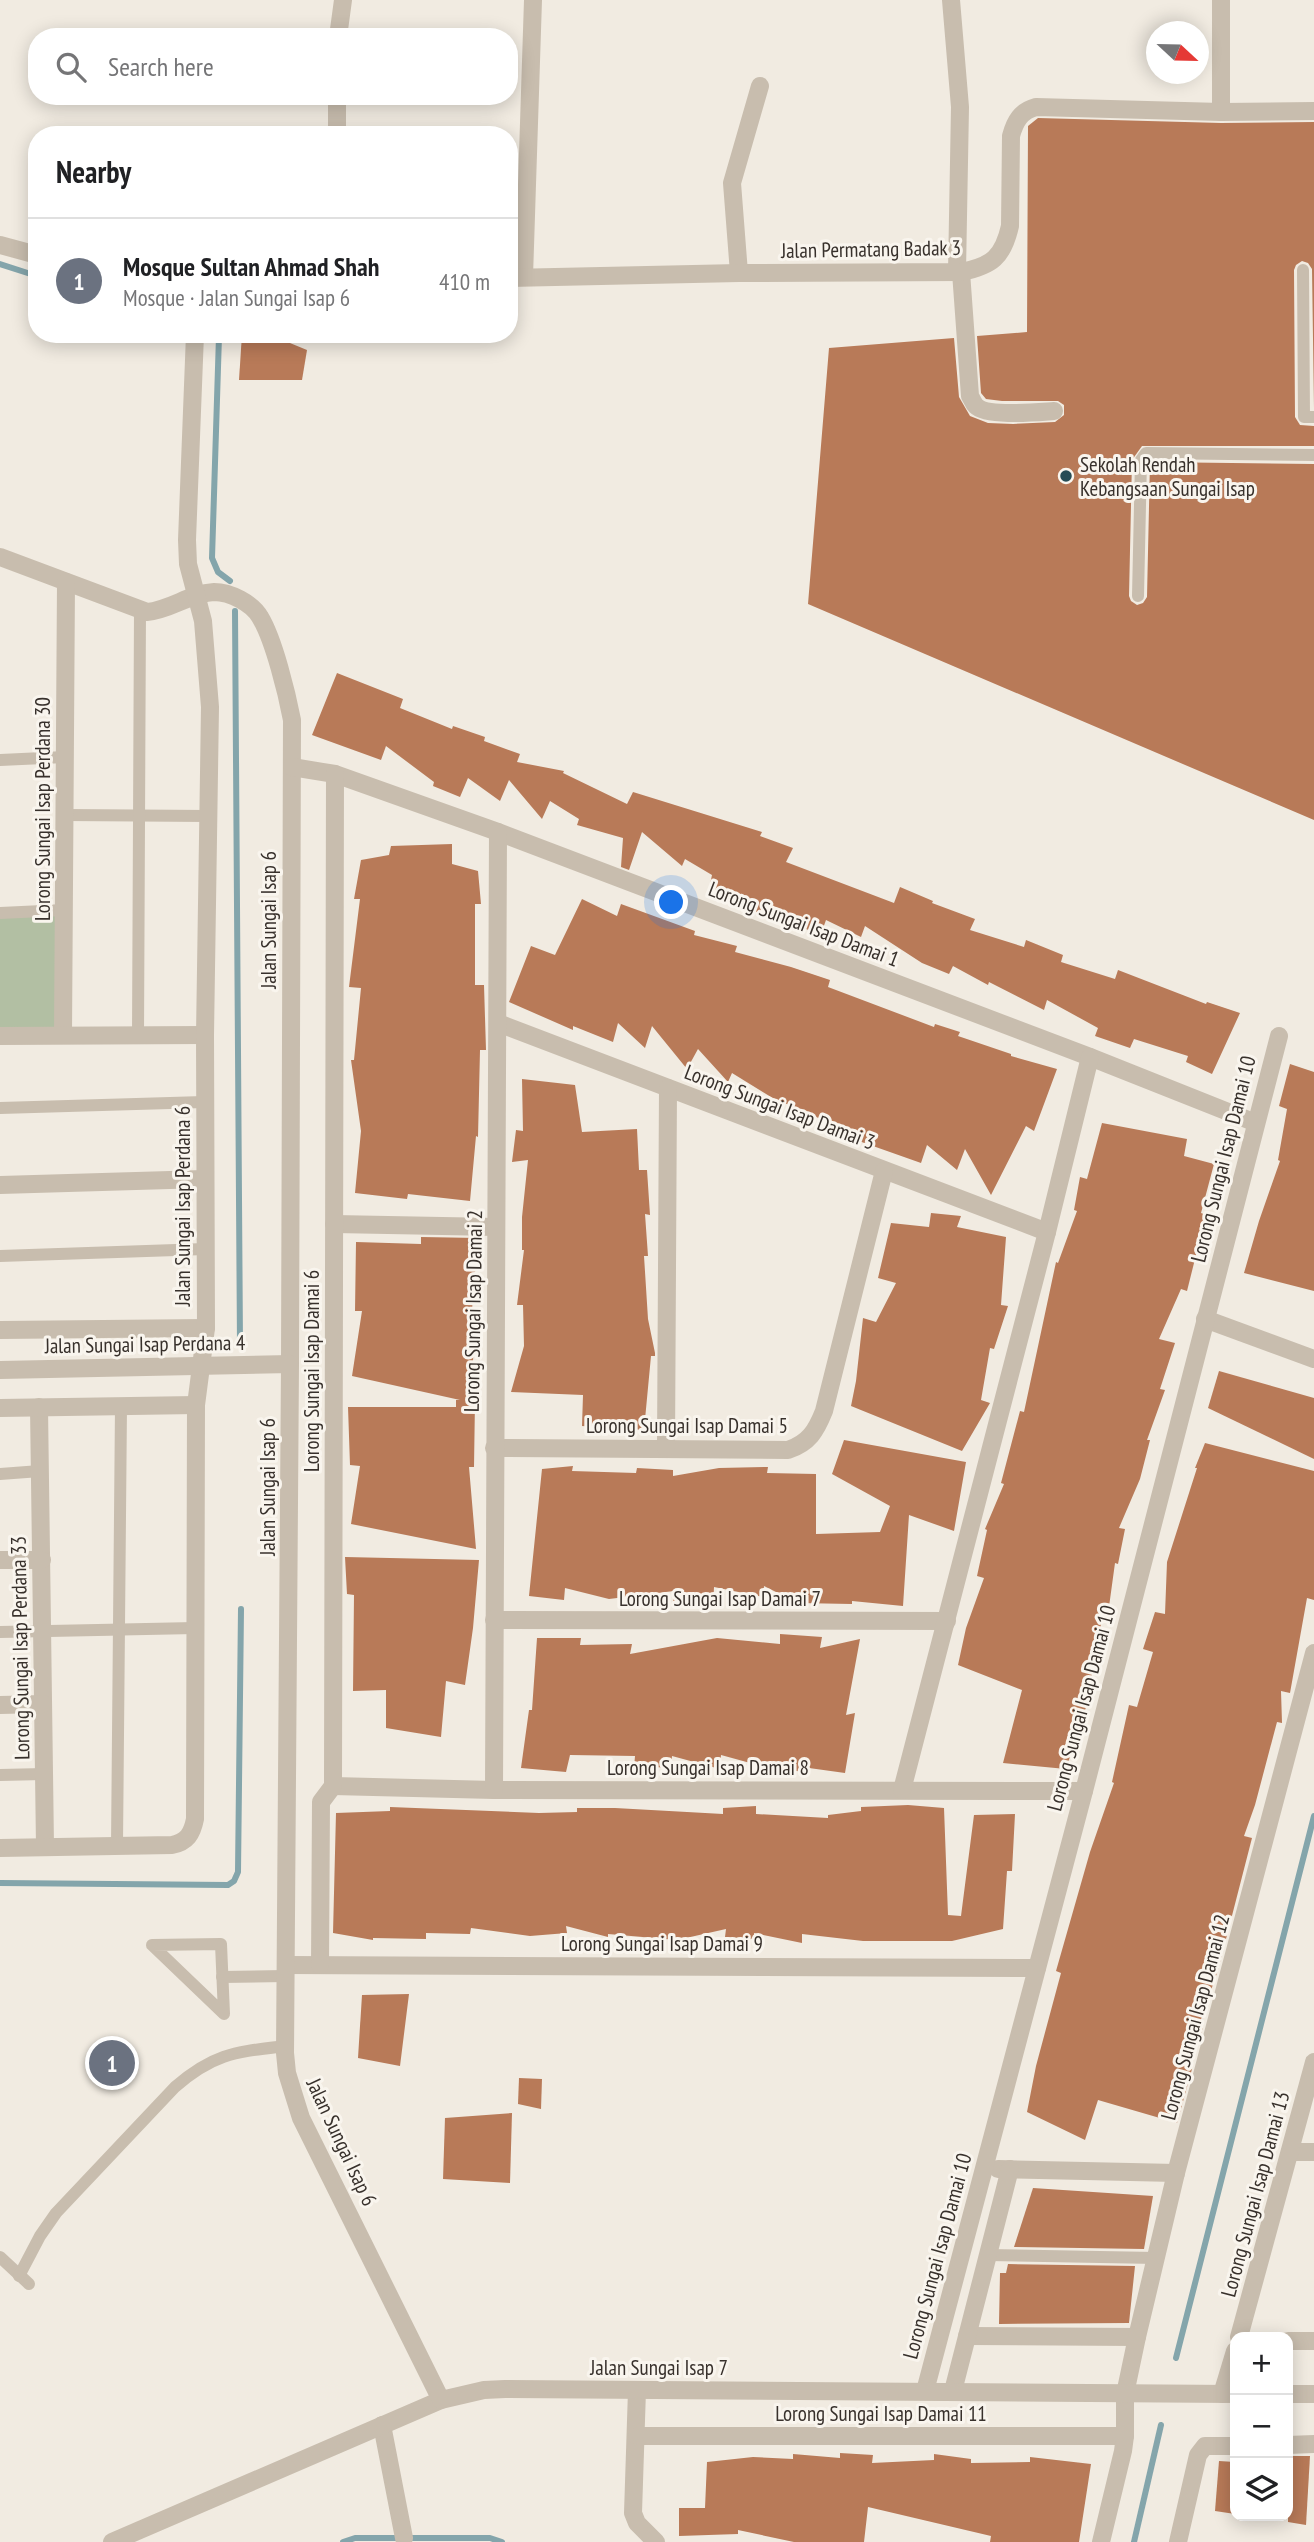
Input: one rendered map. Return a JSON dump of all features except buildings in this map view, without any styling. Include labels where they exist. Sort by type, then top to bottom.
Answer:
[{"type":"street","points":[[339,28],[343,0]]},
{"type":"street","points":[[518,245],[533,0]]},
{"type":"street","points":[[951,0],[960,107],[959,272],[970,396],[976,406],[984,411],[1054,411]]},
{"type":"street","points":[[1221,0],[1221,112]]},
{"type":"street","points":[[739,273],[732,183],[760,86]]},
{"type":"street","points":[[337,105],[337,126]]},
{"type":"street","name":"Jalan Permatang Badak 3","points":[[518,278],[959,272],[990,264],[1007,240],[1010,226],[1011,136],[1014,125],[1028,110],[1036,107],[1221,112],[1314,111]]},
{"type":"street","points":[[0,245],[28,253]]},
{"type":"street","name":"Jalan Sungai Isap Perdana 6","points":[[0,1848],[181,1843],[188,1838],[195,1819],[196,1405],[206,1328],[204,1102],[210,706],[205,638],[188,564],[195,343]]},
{"type":"street","points":[[0,557],[147,612],[169,608],[195,595]]},
{"type":"street","name":"Lorong Sungai Isap Perdana 30","points":[[63,1035],[66,582]]},
{"type":"street","name":"Jalan Sungai Isap 6","points":[[195,595],[214,592],[226,594],[251,607],[260,616],[287,692],[292,720],[287,2073],[301,2118],[441,2400]]},
{"type":"street","name":"Lorong Sungai Isap Damai 1","points":[[292,767],[335,774],[498,832],[1090,1057],[1256,1123]]},
{"type":"street","name":"Lorong Sungai Isap Damai 6","points":[[320,1965],[321,1802],[333,1786],[335,774]]},
{"type":"street","name":"Lorong Sungai Isap Damai 2","points":[[494,1790],[498,832]]},
{"type":"street","name":"Lorong Sungai Isap Damai 3","points":[[498,1023],[1047,1232]]},
{"type":"street","points":[[0,1037],[205,1035]]},
{"type":"street","name":"Lorong Sungai Isap Damai 10","points":[[925,2390],[1084,1791],[1279,1036]]},
{"type":"street","points":[[902,1790],[1090,1057]]},
{"type":"street","points":[[666,1448],[668,1088]]},
{"type":"street","name":"Lorong Sungai Isap Damai 5","points":[[494,1448],[788,1450],[800,1446],[811,1437],[824,1411],[884,1171]]},
{"type":"street","points":[[0,1185],[204,1179]]},
{"type":"street","points":[[334,1224],[496,1227]]},
{"type":"street","points":[[1205,1319],[1314,1359]]},
{"type":"street","points":[[0,1330],[206,1328]]},
{"type":"street","name":"Jalan Sungai Isap Perdana 4","points":[[0,1370],[290,1364]]},
{"type":"street","points":[[0,1408],[196,1405]]},
{"type":"street","name":"Lorong Sungai Isap Perdana 33","points":[[39,1407],[45,1846]]},
{"type":"street","points":[[0,1560],[42,1560]]},
{"type":"street","name":"Lorong Sungai Isap Damai 7","points":[[494,1620],[947,1620]]},
{"type":"street","name":"Lorong Sungai Isap Damai 12","points":[[1125,2394],[1177,2174],[1314,1653]]},
{"type":"street","points":[[0,1704],[43,1704]]},
{"type":"street","name":"Lorong Sungai Isap Damai 8","points":[[333,1786],[494,1790],[1084,1791]]},
{"type":"street","name":"Lorong Sungai Isap Damai 9","points":[[286,1971],[320,1965],[1037,1968]]},
{"type":"street","name":"Lorong Sungai Isap Damai 13","points":[[1240,2332],[1314,2062]]},
{"type":"street","points":[[1290,2152],[1314,2152]]},
{"type":"street","points":[[984,2169],[1177,2174]]},
{"type":"street","points":[[953,2391],[1010,2169]]},
{"type":"street","points":[[967,2336],[1137,2337]]},
{"type":"street","points":[[1293,2341],[1314,2341]]},
{"type":"street","name":"Jalan Sungai Isap 7","points":[[112,2542],[441,2400],[473,2392],[505,2389],[925,2390],[1229,2394]]},
{"type":"street","points":[[637,2390],[633,2513],[637,2523],[656,2542]]},
{"type":"street","points":[[1101,2542],[1125,2435],[1125,2394]]},
{"type":"street","points":[[1293,2394],[1314,2394]]},
{"type":"street","points":[[382,2425],[404,2538]]},
{"type":"street","name":"Lorong Sungai Isap Damai 11","points":[[637,2436],[1125,2435]]},
{"type":"street","points":[[1293,2445],[1314,2444]]},
{"type":"street","points":[[1178,2542],[1198,2455],[1205,2446],[1230,2446]]},
{"type":"lane","points":[[1303,270],[1304,417],[1314,417]]},
{"type":"lane","points":[[1138,596],[1141,460],[1146,453],[1314,455]]},
{"type":"lane","points":[[138,1035],[140,610]]},
{"type":"lane","points":[[0,760],[65,757]]},
{"type":"lane","points":[[65,815],[208,816]]},
{"type":"lane","points":[[0,913],[64,910]]},
{"type":"lane","points":[[0,1108],[204,1102]]},
{"type":"lane","points":[[0,1255],[205,1249]]},
{"type":"lane","points":[[117,1845],[121,1406]]},
{"type":"lane","points":[[0,1474],[40,1471]]},
{"type":"lane","points":[[0,1632],[195,1629]]},
{"type":"lane","points":[[0,1774],[44,1774]]},
{"type":"lane","points":[[221,1944],[222,1977],[224,2014],[152,1945],[221,1944]]},
{"type":"lane","points":[[222,1977],[286,1971]]},
{"type":"lane","points":[[0,2257],[24,2280],[40,2236],[56,2213],[190,2073],[223,2055],[285,2046]]},
{"type":"lane","points":[[988,2255],[1156,2258]]},
{"type":"green space","points":[[58,915],[56,1031],[0,1031],[0,918]]},
{"type":"waterway","points":[[0,264],[28,273]]},
{"type":"waterway","points":[[219,343],[212,558],[218,572],[230,581]]},
{"type":"waterway","points":[[235,611],[240,1345]]},
{"type":"waterway","points":[[0,1883],[228,1885],[234,1881],[238,1872],[241,1609]]},
{"type":"waterway","points":[[1176,2358],[1314,1816]]},
{"type":"waterway","points":[[1134,2542],[1161,2425]]},
{"type":"waterway","points":[[343,2542],[355,2538],[490,2538],[502,2542]]},
{"type":"place","name":"Sekolah Rendah Kebangsaan Sungai Isap","points":[[1066,476]]},
{"type":"place","name":"Mosque Sultan Ahmad Shah","points":[[112,2063]]}]
